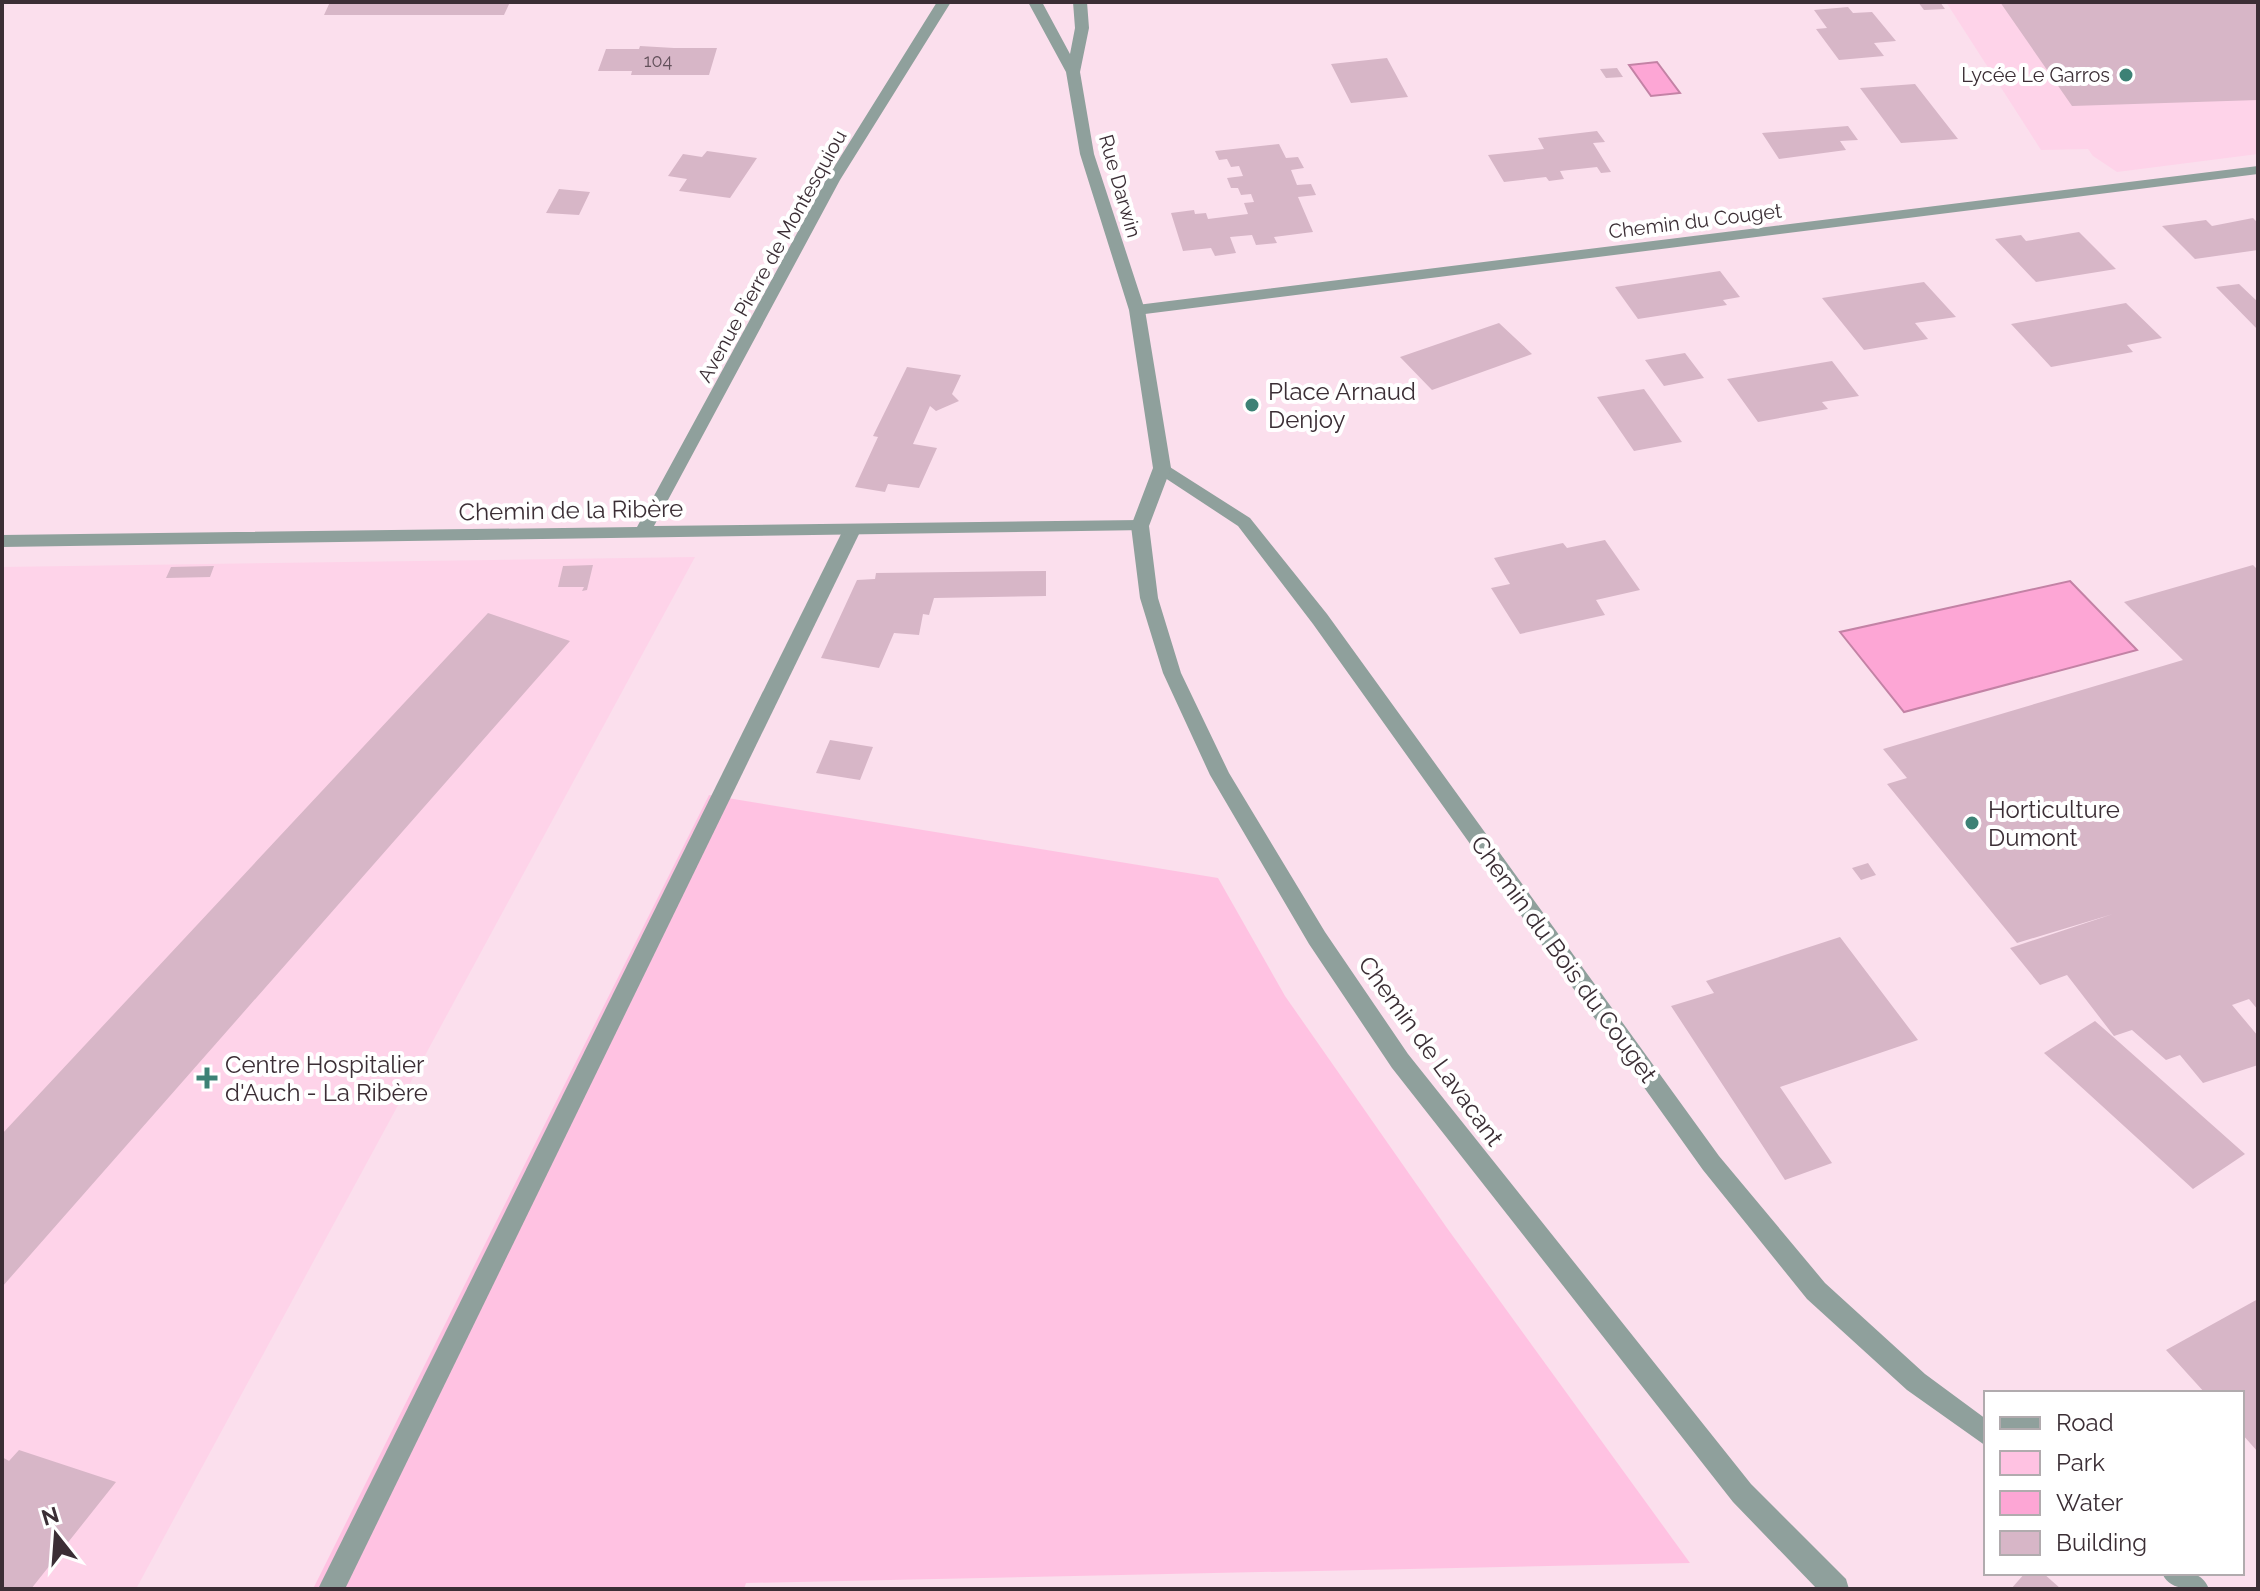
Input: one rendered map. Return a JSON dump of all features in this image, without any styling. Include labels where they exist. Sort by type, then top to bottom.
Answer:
[{"type":"street","name":"Avenue Pierre de Montesquiou","points":[[642,533],[833,180],[944,2]]},
{"type":"street","name":"Rue Darwin","points":[[1035,2],[1073,72],[1087,154],[1137,310]]},
{"type":"street","name":"Rue Darwin","points":[[1073,72],[1082,28],[1080,2]]},
{"type":"street","name":"Chemin du Couget","points":[[1137,310],[2258,170]]},
{"type":"street","points":[[1137,310],[1162,468]]},
{"type":"street","name":"Chemin de Lavacant","points":[[1162,468],[1140,526],[1149,598],[1172,673],[1220,775],[1317,938],[1400,1061],[1742,1493],[1836,1589]]},
{"type":"street","name":"Chemin du Bois du Couget","points":[[1162,468],[1244,522],[1254,534],[1320,619],[1711,1163],[1816,1291],[1916,1382],[1984,1433]]},
{"type":"street","name":"Chemin de la Ribère","points":[[2,541],[1140,526]]},
{"type":"street","points":[[331,1589],[852,530]]},
{"type":"street","points":[[2178,1575],[2196,1589]]},
{"type":"shaded area","name":"Lycée Le Garros","points":[[1946,2],[2258,2],[2258,154],[2117,172],[2088,149],[2041,150]]},
{"type":"shaded area","name":"Centre Hospitalier d'Auch - La Ribère","points":[[695,557],[136,1589],[2,1589],[2,567]]},
{"type":"green space","points":[[709,795],[1218,878],[1285,996],[1447,1228],[1690,1563],[746,1583],[744,1589],[313,1589]]},
{"type":"water","points":[[1657,62],[1680,93],[1651,96],[1629,65]]},
{"type":"water","points":[[2070,581],[2137,650],[1904,712],[1840,632]]},
{"type":"building","points":[[330,2],[510,2],[504,15],[324,15]]},
{"type":"building","points":[[1918,2],[1940,2],[1945,9],[1924,10]]},
{"type":"building","points":[[2000,2],[2258,2],[2258,100],[2072,106]]},
{"type":"building","points":[[1848,7],[1853,13],[1872,12],[1896,41],[1874,43],[1884,56],[1839,60],[1816,29],[1827,28],[1814,10]]},
{"type":"building","points":[[640,46],[717,48],[709,75],[631,75],[632,71],[598,71],[606,49],[639,49]]},
{"type":"building","points":[[1387,58],[1408,97],[1351,103],[1331,64]]},
{"type":"building","points":[[1617,68],[1623,77],[1606,78],[1600,69]]},
{"type":"building","points":[[1915,84],[1958,139],[1901,143],[1860,88]]},
{"type":"building","points":[[1848,126],[1858,140],[1840,141],[1846,150],[1779,159],[1762,133]]},
{"type":"building","points":[[1597,131],[1605,142],[1593,143],[1611,172],[1601,173],[1597,167],[1560,171],[1564,179],[1549,181],[1546,177],[1504,182],[1488,155],[1544,149],[1538,138]]},
{"type":"building","points":[[1279,144],[1286,158],[1298,157],[1304,168],[1291,170],[1297,185],[1311,184],[1316,195],[1298,197],[1313,232],[1274,237],[1277,243],[1256,245],[1252,235],[1230,237],[1236,253],[1215,256],[1211,248],[1183,251],[1171,213],[1194,210],[1195,214],[1206,213],[1208,219],[1248,214],[1244,203],[1254,202],[1251,194],[1241,195],[1238,188],[1231,188],[1227,178],[1243,176],[1239,166],[1231,167],[1227,159],[1219,160],[1215,151]]},
{"type":"building","points":[[707,151],[757,158],[730,198],[679,191],[687,179],[668,176],[683,154],[702,157]]},
{"type":"building","points":[[559,189],[590,192],[579,215],[546,213]]},
{"type":"building","points":[[2253,218],[2258,223],[2258,250],[2195,259],[2162,226],[2206,220],[2212,226]]},
{"type":"building","points":[[2079,232],[2116,269],[2036,282],[1995,239],[2021,235],[2026,241]]},
{"type":"building","points":[[1720,271],[1740,297],[1723,300],[1727,305],[1638,319],[1615,287]]},
{"type":"building","points":[[1924,282],[1956,317],[1915,323],[1928,339],[1864,350],[1822,298]]},
{"type":"building","points":[[2239,284],[2258,302],[2258,330],[2216,287]]},
{"type":"building","points":[[2126,303],[2162,338],[2127,345],[2133,352],[2051,367],[2011,324]]},
{"type":"building","points":[[1499,323],[1532,354],[1432,390],[1400,357]]},
{"type":"building","points":[[1685,353],[1704,378],[1664,386],[1645,360]]},
{"type":"building","points":[[1832,361],[1859,396],[1822,402],[1828,409],[1758,422],[1727,379]]},
{"type":"building","points":[[907,367],[961,375],[952,394],[959,401],[936,411],[930,406],[913,444],[937,448],[919,488],[888,484],[885,492],[855,487],[878,437],[873,436]]},
{"type":"building","points":[[1644,389],[1682,442],[1634,451],[1597,397]]},
{"type":"building","points":[[1605,540],[1640,590],[1596,600],[1605,615],[1520,634],[1491,588],[1510,584],[1494,558],[1563,543],[1567,548]]},
{"type":"building","points":[[593,565],[587,590],[582,591],[584,587],[558,587],[563,566]]},
{"type":"building","points":[[2253,565],[2258,570],[2258,1010],[2249,999],[2232,1005],[2258,1036],[2258,1065],[2203,1083],[2180,1055],[2166,1060],[2132,1030],[2114,1036],[2067,975],[2040,985],[2010,948],[2113,914],[2017,943],[1887,784],[1907,778],[1883,749],[2183,660],[2124,602]]},
{"type":"building","points":[[214,566],[210,577],[166,578],[171,567]]},
{"type":"building","points":[[1046,571],[1046,596],[934,598],[929,615],[923,614],[919,635],[894,633],[879,668],[821,658],[857,580],[875,579],[876,573]]},
{"type":"building","points":[[488,613],[570,641],[2,1287],[2,1134]]},
{"type":"building","points":[[830,740],[873,747],[860,780],[816,773]]},
{"type":"building","points":[[1868,863],[1876,875],[1861,880],[1852,868]]},
{"type":"building","points":[[1840,937],[1918,1040],[1780,1087],[1832,1163],[1785,1180],[1671,1006],[1714,993],[1706,981]]},
{"type":"building","points":[[2095,1021],[2245,1154],[2193,1189],[2044,1053]]},
{"type":"building","points":[[2258,1299],[2258,1452],[2244,1436],[2244,1391],[2203,1391],[2166,1350]]},
{"type":"building","points":[[19,1450],[116,1482],[31,1589],[2,1589],[2,1457],[9,1461]]},
{"type":"building","points":[[2023,1575],[2045,1575],[2061,1589],[2011,1589]]},
{"type":"place","name":"Lycée Le Garros","points":[[2126,75]]},
{"type":"place","name":"Place Arnaud Denjoy","points":[[1252,405]]},
{"type":"place","name":"Horticulture Dumont","points":[[1972,823]]},
{"type":"place","name":"Centre Hospitalier d'Auch - La Ribère","points":[[207,1078]]}]
